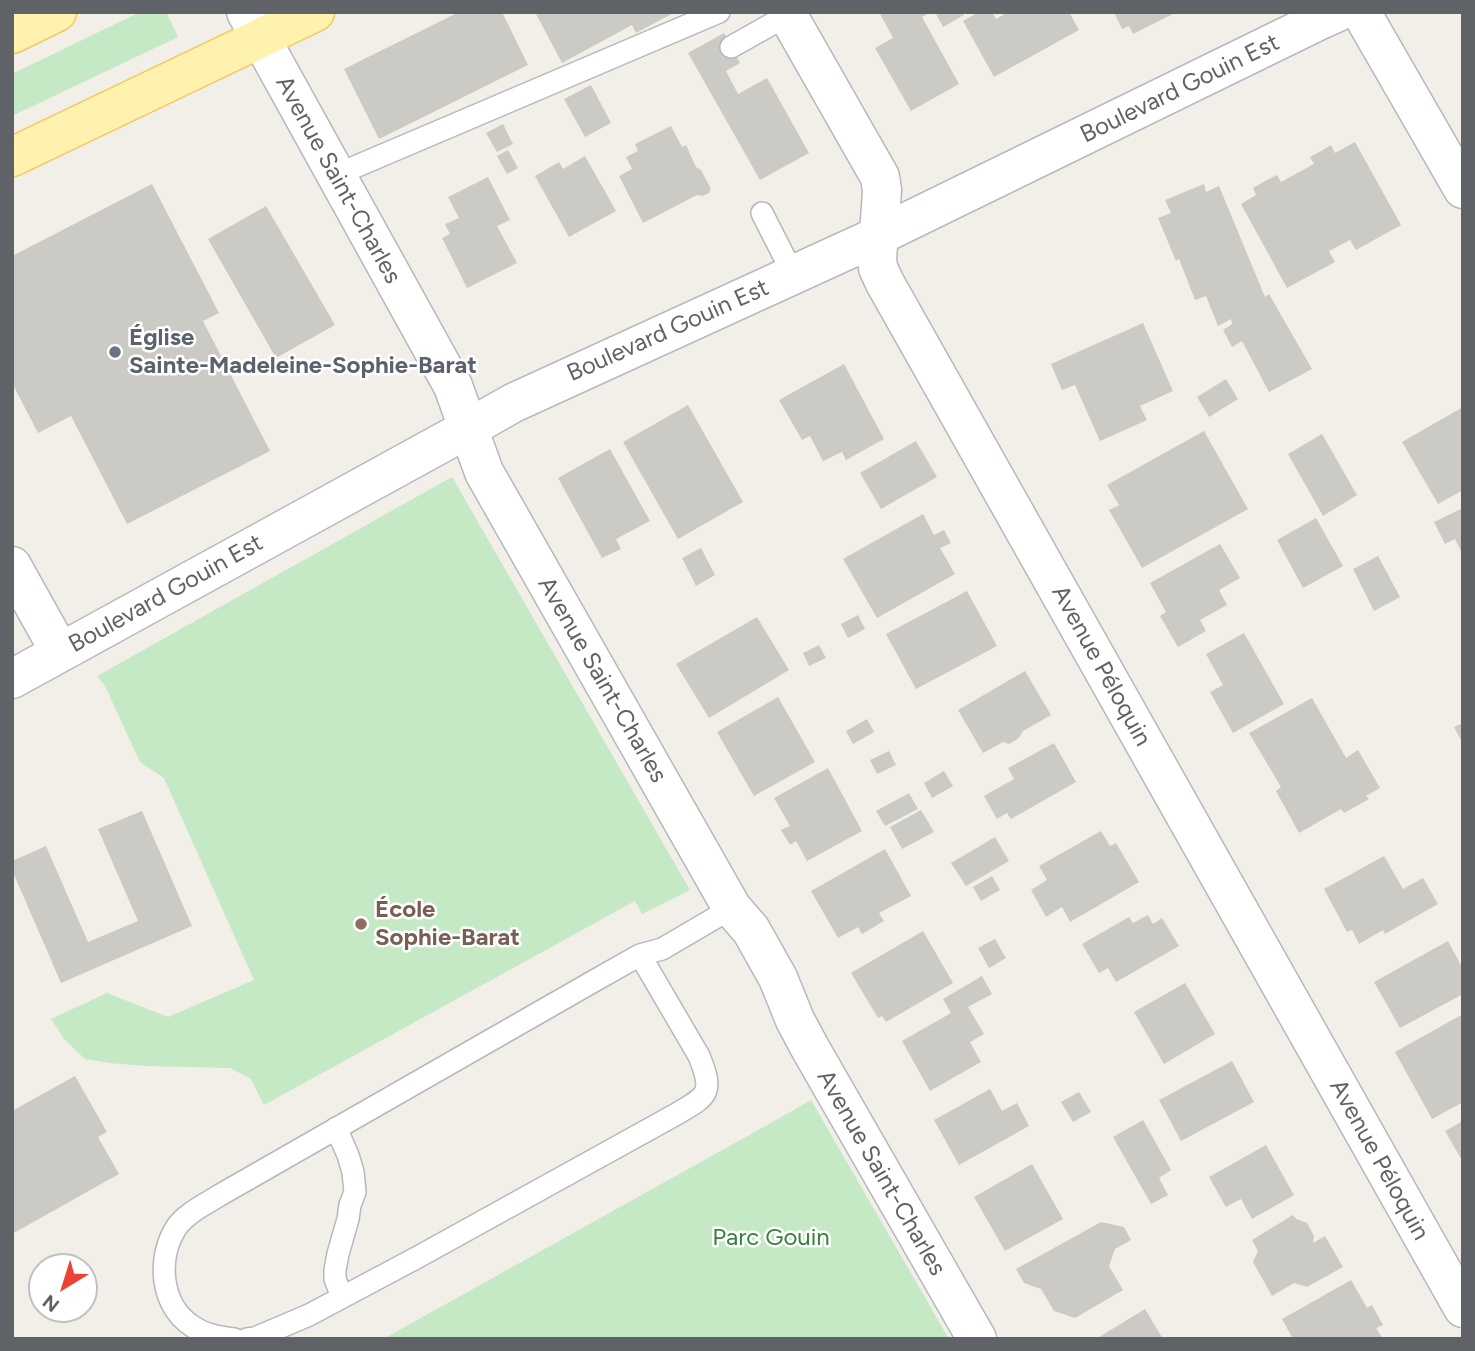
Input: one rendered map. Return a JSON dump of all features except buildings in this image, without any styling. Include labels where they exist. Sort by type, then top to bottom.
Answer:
[{"type":"main road","points":[[12,34],[57,12]]},
{"type":"main road","points":[[12,157],[253,25],[314,12]]},
{"type":"street","name":"Boulevard Gouin Est","points":[[12,679],[513,402],[878,236],[1338,12]]},
{"type":"street","points":[[1361,12],[1463,189]]},
{"type":"street","name":"Avenue Péloquin","points":[[787,14],[880,177],[882,190],[877,258],[885,283],[1463,1308]]},
{"type":"street","name":"Avenue Saint-Charles","points":[[253,25],[453,386],[484,472],[732,908],[751,930],[778,978],[810,1048],[977,1339]]},
{"type":"street","points":[[12,566],[60,652]]},
{"type":"lane","points":[[336,175],[719,12]]},
{"type":"lane","points":[[731,47],[787,14]]},
{"type":"lane","points":[[762,213],[793,274]]},
{"type":"lane","points":[[234,1339],[207,1334],[191,1325],[172,1303],[165,1282],[164,1264],[169,1243],[178,1226],[190,1215],[220,1195],[640,955],[662,949],[732,908]]},
{"type":"lane","points":[[258,1337],[309,1315],[430,1251],[691,1106],[706,1093],[706,1074],[699,1056],[640,955]]},
{"type":"lane","points":[[336,1128],[348,1155],[355,1192],[335,1270],[335,1279],[342,1297]]},
{"type":"green space","points":[[140,12],[166,12],[178,37],[12,116],[12,74]]},
{"type":"green space","points":[[452,477],[690,890],[642,914],[635,901],[264,1105],[251,1079],[230,1068],[146,1066],[85,1059],[64,1039],[51,1019],[107,993],[168,1017],[254,980],[164,778],[140,762],[105,686],[97,676]]},
{"type":"green space","name":"Parc Gouin","points":[[811,1100],[949,1339],[383,1339],[762,1128]]},
{"type":"place","name":"Église Sainte-Madeleine-Sophie-Barat","points":[[115,352]]},
{"type":"place","name":"École Sophie-Barat","points":[[361,924]]}]
